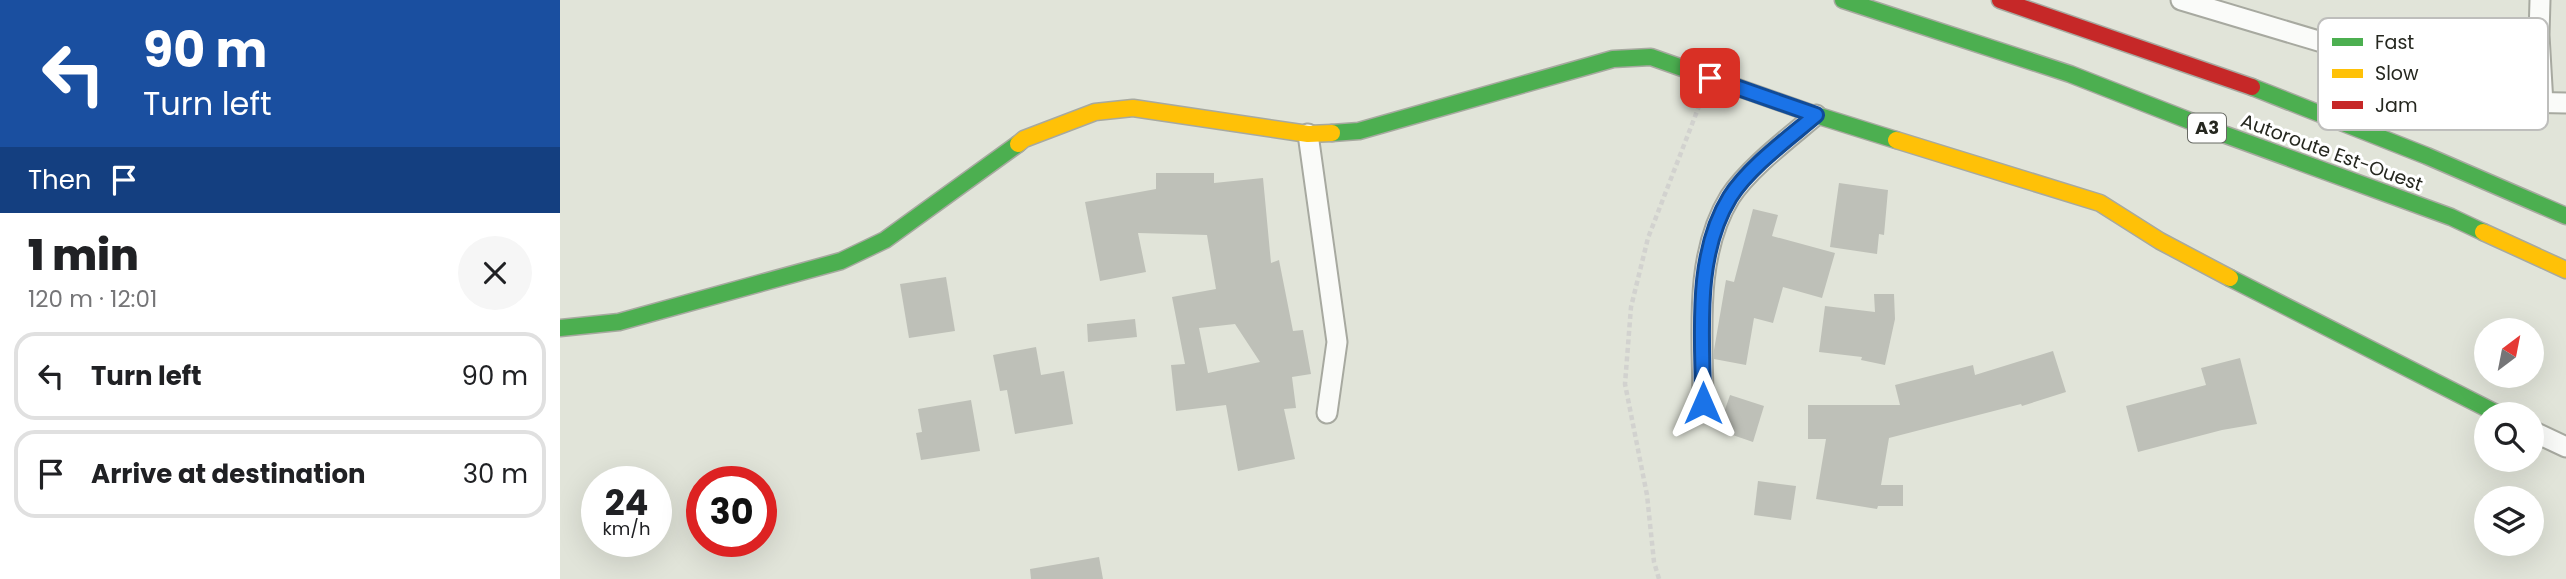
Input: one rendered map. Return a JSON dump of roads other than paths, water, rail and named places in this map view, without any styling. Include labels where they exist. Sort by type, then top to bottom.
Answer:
[{"type":"main road","name":"Autoroute Est-Ouest","points":[[1843,0],[2070,74],[2226,135],[2451,217],[2566,270]]},
{"type":"main road","name":"Autoroute Est-Ouest","points":[[2000,0],[2076,24],[2318,114]]},
{"type":"main road","points":[[560,328],[619,322],[841,261],[885,240],[1024,139],[1095,112],[1133,108],[1308,134],[1359,131],[1613,59],[1651,57],[1816,115],[2100,203],[2160,241],[2474,402]]},
{"type":"main road","name":"Autoroute Est-Ouest","points":[[2359,130],[2493,183],[2566,216]]},
{"type":"street","points":[[2181,0],[2318,40]]},
{"type":"street","points":[[2539,18],[2540,0]]},
{"type":"street","points":[[2548,104],[2566,103]]},
{"type":"street","points":[[1703,403],[1703,294],[1713,234],[1731,195],[1768,156],[1816,115]]},
{"type":"street","points":[[1308,134],[1337,342],[1327,413]]},
{"type":"street","points":[[2544,437],[2566,447]]}]
